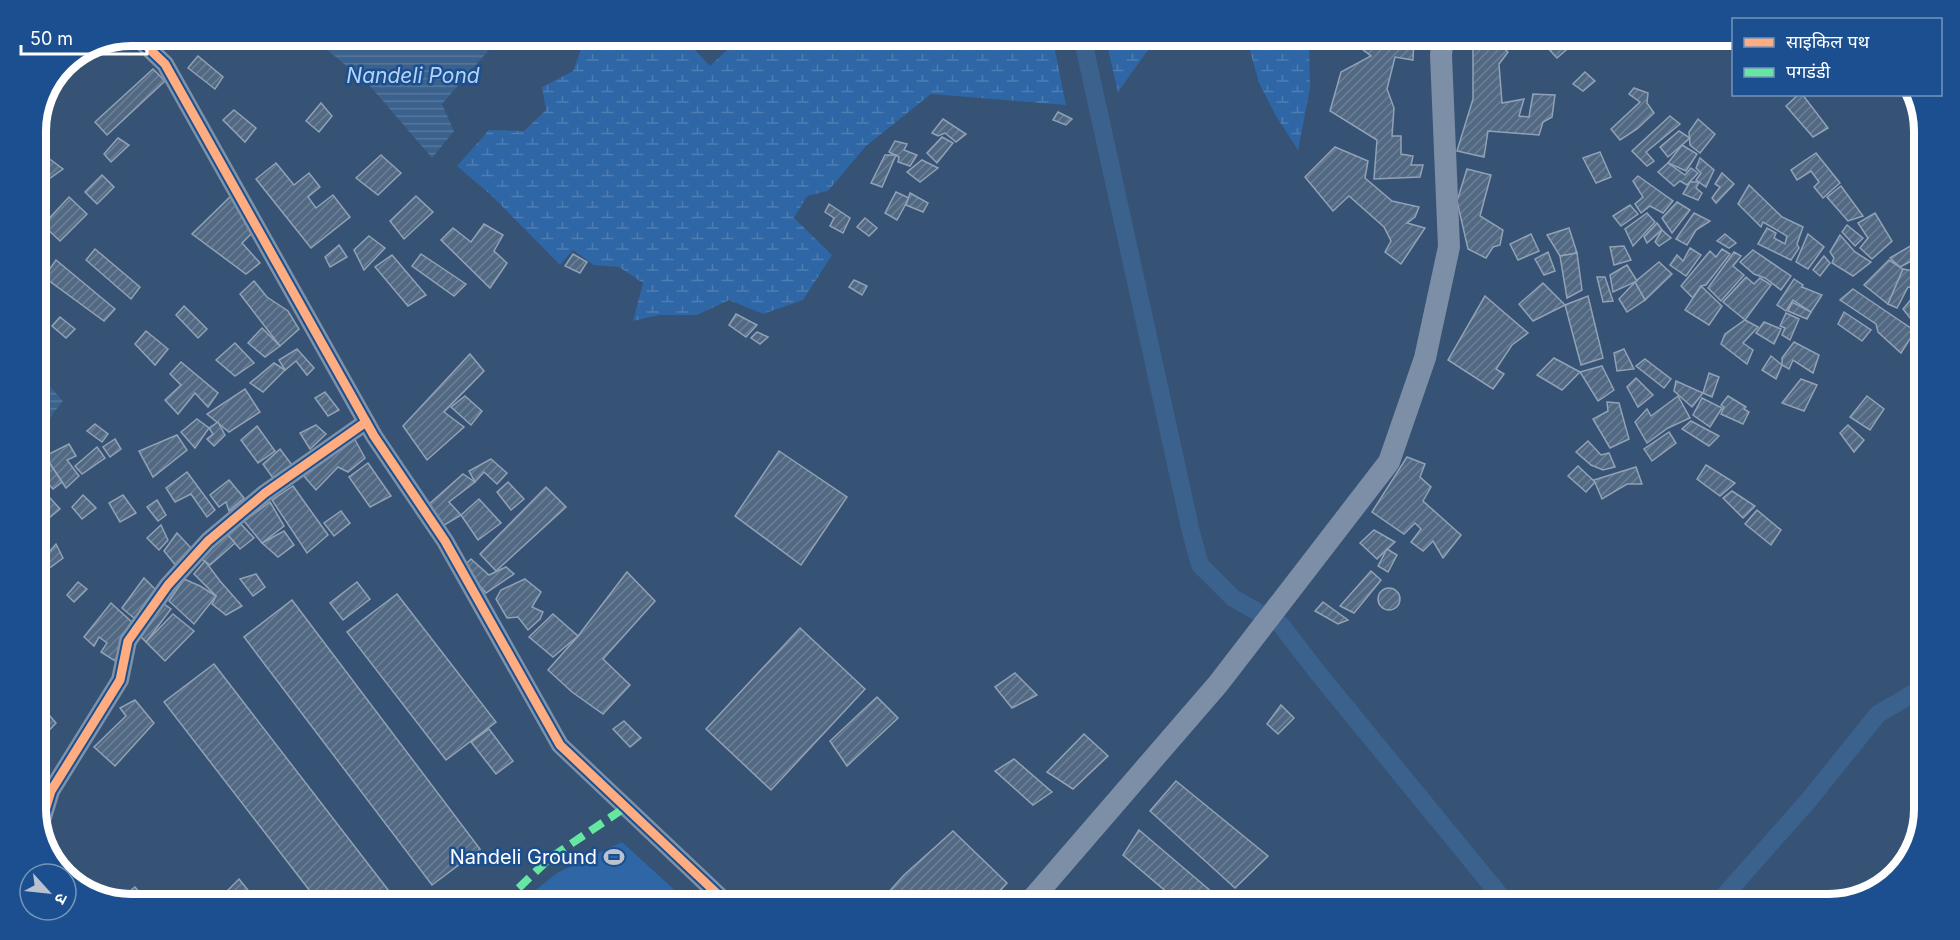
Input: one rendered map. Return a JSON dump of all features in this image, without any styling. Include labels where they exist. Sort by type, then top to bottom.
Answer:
[{"type":"main road","points":[[1037,894],[1218,684],[1389,462],[1425,358],[1449,247],[1442,46]]},
{"type":"street","points":[[146,46],[165,64],[366,422],[445,541],[560,745],[717,894]]},
{"type":"street","points":[[47,804],[51,791],[120,680],[128,641],[168,585],[208,541],[265,493],[366,422]]},
{"type":"green space","points":[[582,46],[691,46],[710,66],[731,46],[1054,46],[1066,105],[931,94],[866,146],[828,191],[807,196],[794,218],[832,255],[803,300],[763,314],[729,300],[697,315],[659,315],[633,321],[643,283],[619,267],[594,265],[573,250],[560,265],[492,196],[457,166],[489,130],[524,131],[546,110],[542,87],[573,71]]},
{"type":"green space","points":[[1107,46],[1151,46],[1118,92]]},
{"type":"green space","points":[[1249,46],[1309,46],[1310,89],[1298,150],[1276,116],[1259,83]]},
{"type":"green space","name":"Nandeli Ground","points":[[622,842],[679,894],[531,894],[557,873]]},
{"type":"water","name":"Nandeli Pond","points":[[323,46],[492,46],[442,104],[454,131],[432,158],[370,86]]},
{"type":"water","points":[[47,383],[63,401],[47,421]]},
{"type":"building","points":[[1358,46],[1414,46],[1413,60],[1395,57],[1387,89],[1394,108],[1392,136],[1401,136],[1401,154],[1413,156],[1411,165],[1423,165],[1420,177],[1374,179],[1377,140],[1330,111],[1341,72],[1371,56]]},
{"type":"building","points":[[1473,46],[1502,46],[1508,52],[1499,64],[1502,103],[1524,99],[1519,116],[1529,117],[1533,94],[1555,95],[1552,117],[1543,122],[1539,135],[1488,131],[1484,157],[1457,151],[1473,99]]},
{"type":"building","points":[[1546,46],[1571,46],[1557,58]]},
{"type":"building","points":[[198,56],[223,77],[215,89],[188,68]]},
{"type":"building","points":[[153,69],[165,81],[107,135],[95,122]]},
{"type":"building","points":[[1585,72],[1595,81],[1583,91],[1573,84]]},
{"type":"building","points":[[1634,88],[1648,93],[1647,103],[1654,113],[1637,129],[1620,140],[1611,129],[1640,102],[1629,94]]},
{"type":"building","points":[[1797,96],[1804,96],[1828,128],[1813,137],[1786,106]]},
{"type":"building","points":[[321,103],[332,116],[319,132],[306,121]]},
{"type":"building","points":[[234,110],[256,128],[245,142],[223,120]]},
{"type":"building","points":[[1058,112],[1072,119],[1066,125],[1053,120]]},
{"type":"building","points":[[1670,116],[1680,124],[1646,152],[1654,161],[1647,166],[1632,151]]},
{"type":"building","points":[[943,119],[966,134],[956,142],[945,133],[938,136],[932,133]]},
{"type":"building","points":[[1698,119],[1715,134],[1700,153],[1690,145],[1689,132]]},
{"type":"building","points":[[1679,131],[1690,138],[1668,157],[1660,147]]},
{"type":"building","points":[[942,137],[953,143],[937,163],[927,153]]},
{"type":"building","points":[[118,138],[129,145],[111,162],[104,154]]},
{"type":"building","points":[[895,141],[907,144],[904,150],[917,155],[910,166],[898,162],[899,157],[889,152]]},
{"type":"building","points":[[1682,145],[1697,154],[1686,171],[1668,163]]},
{"type":"building","points":[[1335,147],[1368,161],[1365,178],[1392,201],[1419,207],[1415,217],[1407,223],[1425,228],[1401,264],[1385,252],[1391,241],[1384,227],[1349,196],[1333,211],[1305,177]]},
{"type":"building","points":[[1600,152],[1611,177],[1596,183],[1583,158]]},
{"type":"building","points":[[1816,153],[1840,183],[1823,198],[1814,187],[1819,182],[1811,171],[1797,180],[1791,170]]},
{"type":"building","points":[[381,155],[401,173],[378,195],[356,178]]},
{"type":"building","points":[[885,155],[896,155],[882,187],[871,183]]},
{"type":"building","points":[[47,157],[63,169],[47,180]]},
{"type":"building","points":[[1700,158],[1714,170],[1706,187],[1696,180],[1701,173],[1696,168]]},
{"type":"building","points":[[922,160],[938,168],[920,182],[907,172]]},
{"type":"building","points":[[276,163],[294,185],[309,173],[320,187],[308,197],[316,208],[333,195],[350,217],[311,248],[256,179]]},
{"type":"building","points":[[1668,163],[1685,175],[1691,168],[1698,173],[1687,185],[1680,181],[1674,186],[1658,172]]},
{"type":"building","points":[[1467,169],[1491,175],[1480,216],[1503,230],[1500,245],[1493,247],[1486,258],[1468,249],[1457,201]]},
{"type":"building","points":[[1722,173],[1734,184],[1716,203],[1712,198],[1720,187],[1715,184]]},
{"type":"building","points":[[102,175],[114,187],[97,204],[85,192]]},
{"type":"building","points":[[1638,176],[1673,201],[1663,213],[1650,206],[1641,213],[1635,204],[1643,197],[1633,181]]},
{"type":"building","points":[[1690,182],[1699,182],[1696,188],[1702,193],[1698,200],[1683,194]]},
{"type":"building","points":[[1749,185],[1782,217],[1803,227],[1797,244],[1799,248],[1791,260],[1758,244],[1767,228],[1776,233],[1774,238],[1785,244],[1787,236],[1763,222],[1761,227],[1738,204]]},
{"type":"building","points":[[1841,186],[1863,216],[1848,221],[1827,197]]},
{"type":"building","points":[[896,192],[909,198],[897,220],[885,213]]},
{"type":"building","points":[[910,193],[928,203],[923,212],[906,205]]},
{"type":"building","points":[[232,195],[253,232],[242,243],[260,263],[246,274],[192,234]]},
{"type":"building","points":[[416,196],[433,212],[404,239],[390,221]]},
{"type":"building","points":[[69,197],[87,214],[60,241],[47,229],[47,221]]},
{"type":"building","points":[[1677,202],[1690,210],[1672,233],[1662,218]]},
{"type":"building","points":[[829,204],[850,218],[843,233],[830,226],[834,218],[825,212]]},
{"type":"building","points":[[1630,205],[1638,214],[1621,226],[1613,216]]},
{"type":"building","points":[[1647,213],[1655,222],[1633,246],[1625,229]]},
{"type":"building","points":[[1694,213],[1710,221],[1696,230],[1687,245],[1676,239]]},
{"type":"building","points":[[1875,213],[1892,241],[1872,259],[1860,248],[1868,238],[1858,223]]},
{"type":"building","points":[[865,218],[877,228],[869,236],[857,227]]},
{"type":"building","points":[[1657,223],[1662,230],[1647,243],[1644,237]]},
{"type":"building","points":[[484,224],[503,235],[494,251],[507,263],[490,288],[441,240],[453,228],[471,242]]},
{"type":"building","points":[[1847,225],[1863,238],[1855,246],[1842,232]]},
{"type":"building","points":[[1569,228],[1577,253],[1560,256],[1547,235]]},
{"type":"building","points":[[1662,230],[1671,238],[1659,246],[1655,242]]},
{"type":"building","points":[[1531,234],[1539,251],[1518,260],[1510,244]]},
{"type":"building","points":[[1725,234],[1736,243],[1729,248],[1717,241]]},
{"type":"building","points":[[1808,234],[1824,247],[1808,269],[1796,262]]},
{"type":"building","points":[[1840,235],[1855,252],[1871,262],[1853,276],[1832,263],[1834,258],[1830,252]]},
{"type":"building","points":[[369,236],[385,248],[364,270],[354,250]]},
{"type":"building","points":[[339,245],[347,257],[330,267],[325,257]]},
{"type":"building","points":[[1912,245],[1913,247],[1913,260],[1900,267],[1890,258]]},
{"type":"building","points":[[1624,246],[1631,260],[1614,265],[1610,247]]},
{"type":"building","points":[[1690,248],[1701,255],[1686,276],[1670,265],[1677,255],[1683,261]]},
{"type":"building","points":[[95,249],[140,287],[131,299],[86,260]]},
{"type":"building","points":[[1722,249],[1730,254],[1693,298],[1681,286],[1710,251],[1716,257]]},
{"type":"building","points":[[1753,250],[1791,276],[1781,290],[1765,278],[1754,274],[1740,262]]},
{"type":"building","points":[[1548,252],[1555,271],[1544,275],[1535,259]]},
{"type":"building","points":[[1734,252],[1741,256],[1733,266],[1744,275],[1721,301],[1708,288]]},
{"type":"building","points":[[1577,253],[1582,290],[1567,298],[1560,256]]},
{"type":"building","points":[[421,254],[466,284],[454,296],[412,266]]},
{"type":"building","points":[[573,254],[587,262],[580,273],[565,266]]},
{"type":"building","points":[[392,255],[426,295],[408,306],[375,267]]},
{"type":"building","points":[[1824,256],[1830,263],[1820,276],[1813,270]]},
{"type":"building","points":[[56,260],[115,309],[104,321],[47,279],[47,273]]},
{"type":"building","points":[[1889,260],[1903,269],[1888,304],[1864,285]]},
{"type":"building","points":[[1659,262],[1672,274],[1645,300],[1635,282]]},
{"type":"building","points":[[1627,265],[1637,281],[1613,292],[1610,275]]},
{"type":"building","points":[[1903,269],[1913,271],[1913,288],[1908,287],[1897,308],[1888,304]]},
{"type":"building","points":[[1597,277],[1605,277],[1613,301],[1603,302]]},
{"type":"building","points":[[1746,277],[1754,284],[1760,278],[1771,285],[1745,320],[1723,302]]},
{"type":"building","points":[[1794,279],[1803,285],[1802,287],[1822,295],[1811,312],[1793,300],[1786,311],[1777,305]]},
{"type":"building","points":[[854,280],[867,286],[862,295],[849,287]]},
{"type":"building","points":[[254,281],[267,297],[288,311],[299,329],[280,346],[240,294]]},
{"type":"building","points":[[1635,282],[1645,300],[1627,312],[1619,299]]},
{"type":"building","points":[[1543,283],[1565,305],[1533,321],[1519,304]]},
{"type":"building","points":[[1701,286],[1722,306],[1709,325],[1685,310]]},
{"type":"building","points":[[1853,289],[1913,330],[1901,353],[1878,332],[1876,324],[1840,300]]},
{"type":"building","points":[[1485,296],[1528,333],[1512,345],[1496,369],[1504,374],[1493,389],[1448,360]]},
{"type":"building","points":[[1588,296],[1603,358],[1581,365],[1565,305]]},
{"type":"building","points":[[1913,297],[1913,322],[1903,309]]},
{"type":"building","points":[[1792,302],[1811,312],[1807,319],[1788,311]]},
{"type":"building","points":[[184,306],[207,329],[198,338],[176,315]]},
{"type":"building","points":[[1844,312],[1871,330],[1862,341],[1838,324]]},
{"type":"building","points":[[1786,313],[1799,319],[1790,340],[1782,335],[1785,328],[1780,326]]},
{"type":"building","points":[[736,314],[757,325],[746,337],[729,325]]},
{"type":"building","points":[[60,317],[75,329],[66,338],[52,326]]},
{"type":"building","points":[[1745,320],[1758,327],[1743,343],[1753,350],[1747,364],[1721,344],[1725,334]]},
{"type":"building","points":[[1764,322],[1781,329],[1774,344],[1756,333]]},
{"type":"building","points":[[262,328],[280,346],[265,357],[248,343]]},
{"type":"building","points":[[146,331],[168,349],[155,365],[135,344]]},
{"type":"building","points":[[757,332],[768,337],[760,344],[751,338]]},
{"type":"building","points":[[1794,342],[1819,355],[1813,373],[1793,360],[1789,369],[1782,365],[1782,358]]},
{"type":"building","points":[[235,343],[254,363],[235,376],[216,360]]},
{"type":"building","points":[[297,349],[314,368],[307,375],[296,361],[285,370],[279,360]]},
{"type":"building","points":[[1624,349],[1634,369],[1617,371],[1614,353]]},
{"type":"building","points":[[470,354],[484,371],[444,412],[464,427],[427,460],[403,426]]},
{"type":"building","points":[[1771,356],[1782,365],[1776,379],[1762,370]]},
{"type":"building","points":[[1554,358],[1580,372],[1562,390],[1537,375]]},
{"type":"building","points":[[1645,359],[1671,379],[1664,388],[1636,366]]},
{"type":"building","points":[[181,362],[218,393],[208,407],[195,393],[178,414],[165,400],[181,385],[170,374]]},
{"type":"building","points":[[274,363],[285,370],[263,392],[250,383]]},
{"type":"building","points":[[1602,366],[1614,390],[1598,401],[1580,372]]},
{"type":"building","points":[[1709,373],[1719,377],[1712,397],[1703,393]]},
{"type":"building","points":[[1636,378],[1653,395],[1638,407],[1627,387]]},
{"type":"building","points":[[1801,379],[1817,385],[1804,411],[1782,403]]},
{"type":"building","points":[[1676,381],[1703,393],[1692,407],[1674,391]]},
{"type":"building","points":[[245,389],[260,412],[229,432],[207,414]]},
{"type":"building","points":[[325,392],[339,410],[328,416],[315,398]]},
{"type":"building","points":[[465,396],[482,411],[471,425],[451,407]]},
{"type":"building","points":[[1678,396],[1690,418],[1668,428],[1647,443],[1635,422],[1647,409],[1651,416]]},
{"type":"building","points":[[1728,396],[1746,407],[1744,409],[1749,412],[1743,424],[1721,414],[1724,407],[1721,405]]},
{"type":"building","points":[[1867,396],[1884,409],[1870,430],[1850,417]]},
{"type":"building","points":[[1702,398],[1722,408],[1710,427],[1693,415]]},
{"type":"building","points":[[1607,402],[1619,403],[1629,439],[1610,448],[1593,419],[1608,411]]},
{"type":"building","points":[[197,419],[209,428],[195,448],[181,432]]},
{"type":"building","points":[[1691,421],[1719,436],[1709,446],[1682,429]]},
{"type":"building","points":[[218,422],[225,435],[214,446],[207,439],[213,434],[209,428]]},
{"type":"building","points":[[95,424],[108,434],[102,442],[87,431]]},
{"type":"building","points":[[316,425],[326,434],[310,449],[300,433]]},
{"type":"building","points":[[1848,425],[1864,440],[1854,452],[1840,433]]},
{"type":"building","points":[[257,426],[275,451],[258,463],[241,440]]},
{"type":"building","points":[[1669,432],[1676,443],[1652,461],[1644,449]]},
{"type":"building","points":[[177,435],[187,450],[153,477],[139,451]]},
{"type":"building","points":[[354,438],[365,458],[348,472],[338,467],[316,490],[302,474]]},
{"type":"building","points":[[115,439],[121,449],[110,457],[103,447]]},
{"type":"building","points":[[1588,441],[1601,455],[1609,453],[1615,467],[1603,470],[1591,465],[1576,452]]},
{"type":"building","points":[[69,444],[76,456],[67,460],[79,476],[66,488],[47,459],[47,455]]},
{"type":"building","points":[[97,447],[105,458],[82,474],[75,466]]},
{"type":"building","points":[[280,449],[292,465],[273,478],[263,464]]},
{"type":"building","points":[[779,451],[847,497],[801,565],[735,516]]},
{"type":"building","points":[[1407,457],[1425,464],[1420,477],[1431,487],[1423,501],[1461,535],[1443,558],[1433,541],[1423,551],[1411,542],[1421,529],[1415,523],[1404,534],[1372,512]]},
{"type":"building","points":[[47,459],[62,482],[53,489],[47,482]]},
{"type":"building","points":[[491,459],[507,473],[497,484],[484,472],[475,482],[469,471]]},
{"type":"building","points":[[368,463],[391,496],[370,507],[349,477]]},
{"type":"building","points":[[1706,465],[1735,483],[1720,496],[1697,479]]},
{"type":"building","points":[[1578,466],[1595,482],[1586,492],[1568,476]]},
{"type":"building","points":[[1636,467],[1642,484],[1627,484],[1602,499],[1594,480]]},
{"type":"building","points":[[187,472],[215,510],[207,517],[191,494],[175,502],[166,488]]},
{"type":"building","points":[[463,474],[475,482],[449,502],[461,515],[441,527],[427,506]]},
{"type":"building","points":[[229,480],[244,498],[229,511],[226,502],[219,507],[210,495]]},
{"type":"building","points":[[508,482],[524,499],[511,510],[497,492]]},
{"type":"building","points":[[293,486],[328,535],[307,553],[272,500]]},
{"type":"building","points":[[546,487],[566,507],[496,571],[480,554]]},
{"type":"building","points":[[1732,491],[1755,506],[1743,518],[1723,498]]},
{"type":"building","points":[[83,495],[96,508],[82,519],[72,507]]},
{"type":"building","points":[[123,495],[136,513],[120,522],[109,503]]},
{"type":"building","points":[[50,498],[60,509],[47,520],[47,500]]},
{"type":"building","points":[[479,499],[501,523],[478,540],[461,515]]},
{"type":"building","points":[[157,500],[166,515],[158,521],[147,507]]},
{"type":"building","points":[[270,502],[284,526],[262,543],[244,521]]},
{"type":"building","points":[[1757,510],[1781,530],[1771,545],[1745,524]]},
{"type":"building","points":[[341,511],[350,523],[334,536],[324,523]]},
{"type":"building","points":[[239,522],[254,538],[240,549],[226,533]]},
{"type":"building","points":[[161,525],[168,540],[159,550],[147,538]]},
{"type":"building","points":[[1374,530],[1395,542],[1377,559],[1360,543]]},
{"type":"building","points":[[284,531],[294,545],[278,557],[262,543]]},
{"type":"building","points":[[177,533],[191,548],[177,567],[164,551]]},
{"type":"building","points":[[226,533],[235,543],[210,565],[200,558]]},
{"type":"building","points":[[56,544],[63,558],[47,570],[47,554]]},
{"type":"building","points":[[1387,549],[1397,555],[1388,572],[1378,566]]},
{"type":"building","points":[[471,559],[489,575],[506,567],[514,574],[486,593],[463,567]]},
{"type":"building","points":[[205,561],[242,606],[226,615],[212,604],[216,596],[194,574]]},
{"type":"building","points":[[1371,571],[1381,580],[1354,613],[1340,606]]},
{"type":"building","points":[[627,572],[655,601],[603,659],[630,685],[603,714],[572,692],[548,670],[578,636]]},
{"type":"building","points":[[256,574],[265,587],[253,596],[240,579]]},
{"type":"building","points":[[144,578],[156,590],[135,619],[122,608]]},
{"type":"building","points":[[184,579],[216,596],[194,624],[169,601]]},
{"type":"building","points":[[525,579],[541,592],[532,607],[543,612],[540,619],[528,630],[518,617],[507,618],[496,599],[501,590]]},
{"type":"building","points":[[78,582],[87,589],[74,602],[67,595]]},
{"type":"building","points":[[357,582],[370,599],[343,620],[330,603]]},
{"type":"building","points":[[1389,588],[1397,591],[1400,599],[1397,607],[1389,610],[1381,607],[1378,599],[1381,591]]},
{"type":"building","points":[[397,594],[496,722],[446,760],[347,632]]},
{"type":"building","points":[[292,600],[480,849],[432,885],[244,637]]},
{"type":"building","points":[[161,602],[171,609],[146,642],[138,634]]},
{"type":"building","points":[[1323,602],[1348,620],[1338,624],[1315,611]]},
{"type":"building","points":[[111,603],[134,624],[115,661],[101,652],[107,643],[99,637],[94,646],[84,637]]},
{"type":"building","points":[[173,614],[194,631],[165,661],[146,642]]},
{"type":"building","points":[[553,614],[578,636],[553,657],[529,637]]},
{"type":"building","points":[[800,628],[865,689],[771,790],[706,729]]},
{"type":"building","points":[[214,664],[391,894],[312,894],[164,702]]},
{"type":"building","points":[[1015,673],[1037,695],[1012,708],[995,687]]},
{"type":"building","points":[[877,697],[898,718],[847,766],[830,741]]},
{"type":"building","points":[[135,700],[154,723],[115,766],[94,747],[126,716],[120,708]]},
{"type":"building","points":[[1281,705],[1294,718],[1278,734],[1267,724]]},
{"type":"building","points":[[47,713],[56,723],[47,732]]},
{"type":"building","points":[[624,721],[641,738],[630,747],[613,729]]},
{"type":"building","points":[[489,729],[513,761],[496,774],[471,742]]},
{"type":"building","points":[[1084,734],[1108,756],[1073,789],[1047,772]]},
{"type":"building","points":[[1014,759],[1052,792],[1033,805],[995,771]]},
{"type":"building","points":[[1176,781],[1268,856],[1235,888],[1150,811]]},
{"type":"building","points":[[1139,830],[1214,894],[1169,894],[1123,855]]},
{"type":"building","points":[[953,831],[1007,883],[997,894],[887,894],[904,875]]},
{"type":"building","points":[[239,879],[251,894],[224,894]]},
{"type":"building","points":[[135,887],[141,894],[131,894],[127,893]]},
{"type":"waterway","points":[[1084,46],[1200,565],[1233,598],[1256,611]]},
{"type":"waterway","points":[[1281,625],[1499,894]]},
{"type":"waterway","points":[[1726,894],[1808,801],[1878,714],[1914,693]]},
{"type":"marked path","points":[[512,894],[550,858],[626,807]]},
{"type":"cycle path","points":[[146,46],[165,64],[374,436],[445,541],[560,745],[717,894]]},
{"type":"cycle path","points":[[47,804],[51,791],[120,680],[128,641],[168,585],[208,541],[265,493],[366,422]]},
{"type":"place","name":"Nandeli Ground","points":[[614,857]]}]
